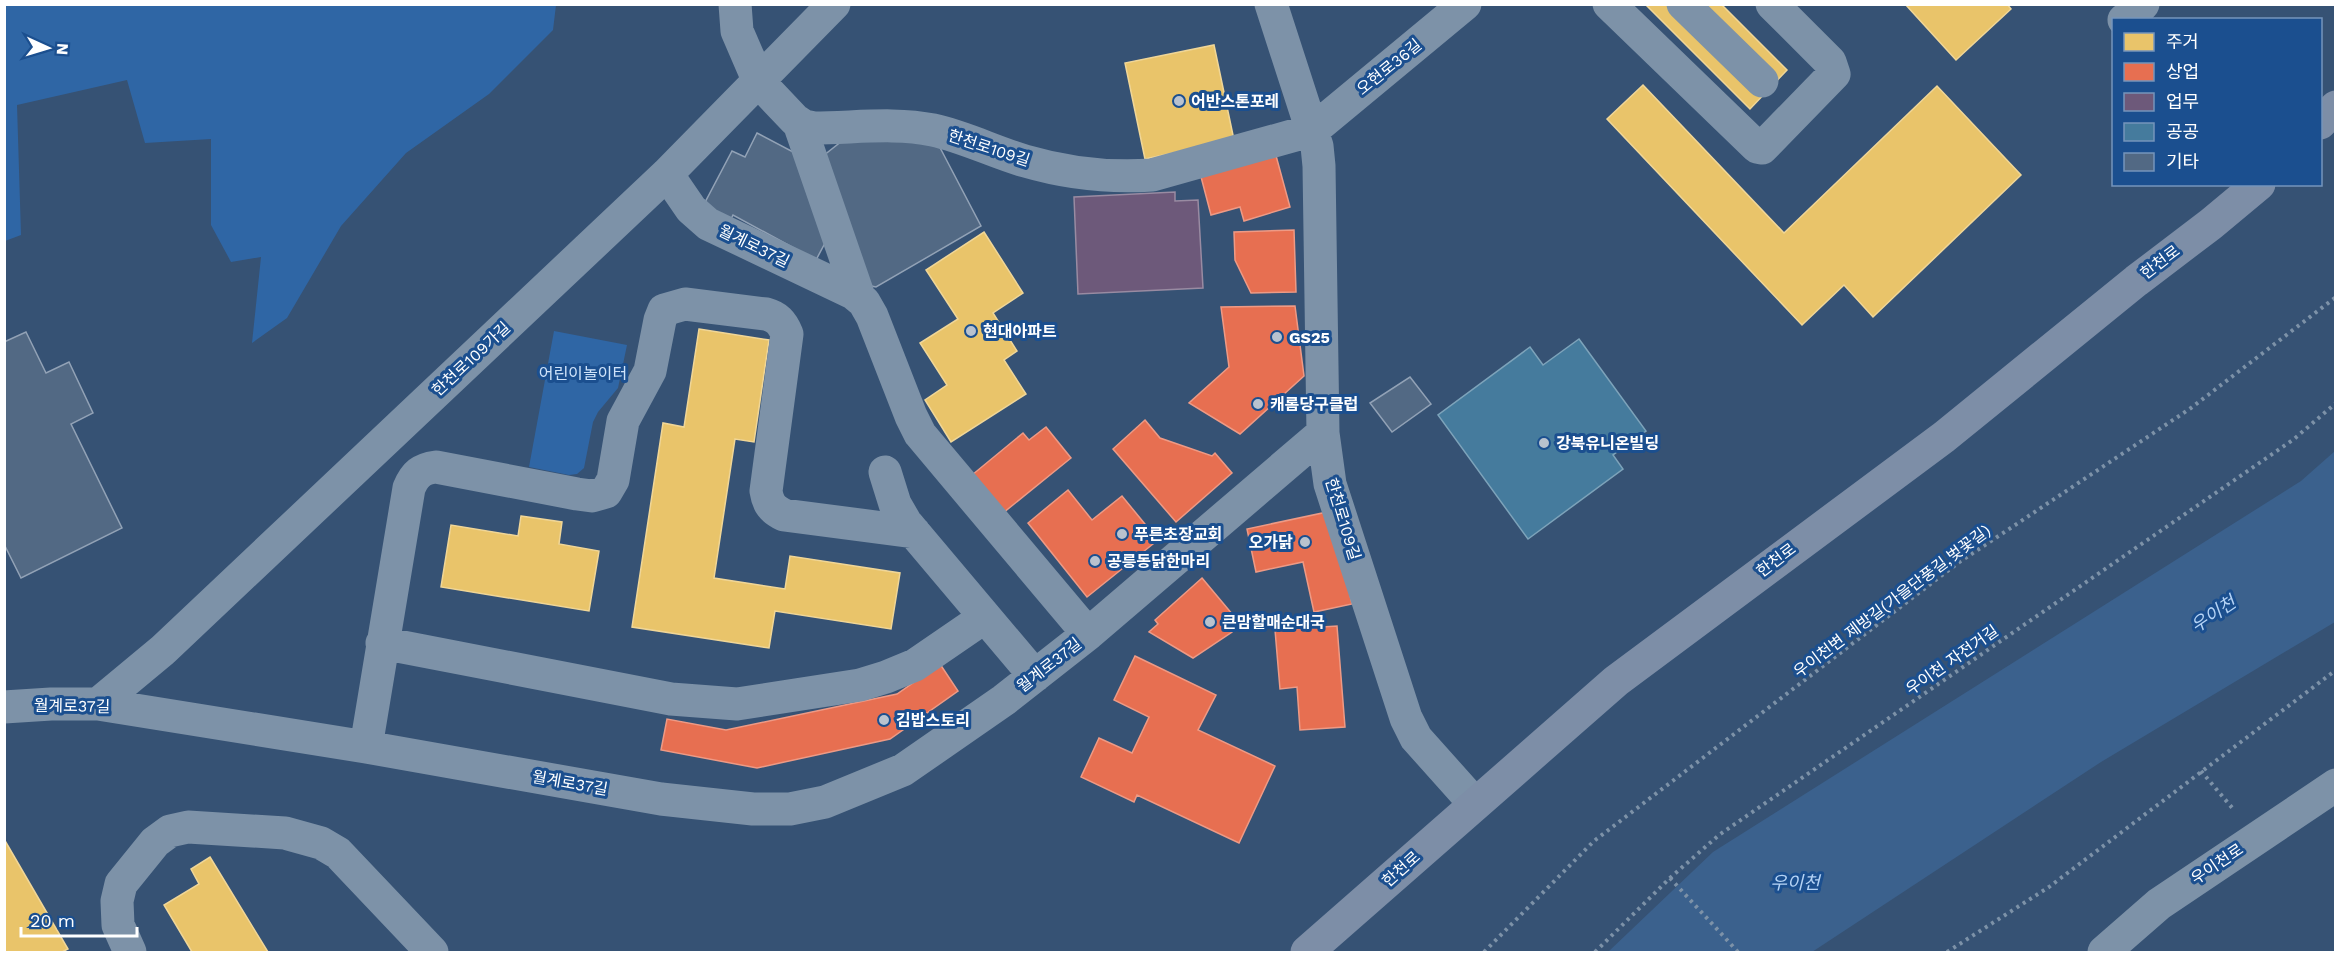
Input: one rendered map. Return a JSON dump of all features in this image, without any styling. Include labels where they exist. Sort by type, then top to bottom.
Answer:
[{"type":"main road","points":[[2322,121],[2336,107]]},
{"type":"main road","name":"한천로","points":[[1307,952],[1617,681],[1944,437],[2257,186]]},
{"type":"street","points":[[735,4],[737,32],[759,82],[799,123]]},
{"type":"street","name":"한천로109가길","points":[[98,704],[164,650],[667,174],[834,4]]},
{"type":"street","name":"한천로109길","points":[[1271,4],[1312,130],[1319,166],[1323,433],[1330,484],[1406,718],[1416,738],[1475,804]]},
{"type":"street","name":"오현로36길","points":[[1312,130],[1465,4]]},
{"type":"street","points":[[1609,4],[1757,147],[1762,148],[1784,128],[1834,74],[1830,62],[1772,4]]},
{"type":"street","points":[[1683,4],[1762,81]]},
{"type":"street","points":[[2101,4],[2115,18]]},
{"type":"street","points":[[2130,18],[2144,4]]},
{"type":"street","name":"한천로109길","points":[[799,123],[814,128],[922,128],[956,136],[1024,160],[1064,171],[1131,176],[1152,175],[1312,130]]},
{"type":"street","name":"월계로37길","points":[[799,123],[859,297],[872,316],[920,434],[1088,634]]},
{"type":"street","name":"월계로37길","points":[[667,174],[691,209],[708,224],[859,297]]},
{"type":"street","points":[[366,747],[409,488],[414,476],[425,469],[436,467],[577,494],[592,496],[606,492],[614,480],[623,421],[650,371],[664,310],[685,304],[766,314],[776,317],[783,325],[787,334],[766,491],[768,502],[774,510],[784,515],[914,532]]},
{"type":"street","name":"월계로37길","points":[[4,707],[98,704],[366,747],[661,799],[753,809],[789,809],[825,802],[903,770],[1035,676],[1088,634],[1323,433]]},
{"type":"street","points":[[885,472],[895,504],[914,532],[1035,676]]},
{"type":"street","points":[[382,643],[671,699],[737,704],[860,685],[886,677],[915,665],[985,617]]},
{"type":"street","name":"우이천로","points":[[2104,952],[2159,904],[2336,785]]},
{"type":"street","points":[[130,952],[118,925],[117,901],[121,884],[155,842],[170,831],[188,827],[285,833],[321,843],[338,853],[432,952]]},
{"type":"path","name":"우이천변 제방길(가을단풍길,벚꽃길)","points":[[1484,952],[1594,841],[1958,563],[2191,408],[2336,297]]},
{"type":"path","name":"우이천 자전거길","points":[[1596,952],[1670,878],[1719,835],[2295,439],[2336,403]]},
{"type":"path","points":[[1947,952],[2049,887],[2336,670]]},
{"type":"path","points":[[2201,771],[2257,837]]},
{"type":"path","points":[[1670,878],[1738,952]]},
{"type":"green space","points":[[5,4],[556,5],[553,30],[489,94],[406,153],[341,226],[287,318],[252,343],[261,257],[231,262],[211,225],[211,139],[145,143],[127,80],[17,105],[21,235],[5,241]]},
{"type":"green space","name":"어린이놀이터","points":[[554,331],[627,345],[618,388],[598,412],[593,422],[584,468],[577,474],[569,475],[529,467]]},
{"type":"water","name":"우이천","points":[[2335,451],[2335,622],[2101,762],[1812,952],[1608,952],[1713,852],[2301,481]]},
{"type":"building: 주거","points":[[1645,4],[1721,4],[1787,70],[1750,109]]},
{"type":"building: 주거","points":[[1905,4],[2007,4],[2011,9],[1956,60]]},
{"type":"building: 주거","name":"어반스톤포레","points":[[1214,45],[1234,140],[1145,159],[1125,63]]},
{"type":"building: 주거","points":[[1643,85],[1784,233],[1937,86],[2021,175],[1873,317],[1844,285],[1802,325],[1607,119]]},
{"type":"building: 주거","name":"현대아파트","points":[[984,232],[1023,293],[993,313],[1017,351],[1004,360],[1026,394],[951,442],[925,400],[947,385],[920,343],[958,319],[926,270]]},
{"type":"building: 주거","points":[[699,329],[769,340],[754,442],[735,439],[714,578],[785,589],[790,556],[900,573],[891,629],[775,611],[769,648],[632,627],[663,423],[684,427]]},
{"type":"building: 주거","points":[[521,516],[562,522],[559,544],[599,551],[589,611],[441,587],[451,525],[518,536]]},
{"type":"building: 주거","points":[[4,839],[68,949],[62,952],[4,952]]},
{"type":"building: 주거","points":[[210,857],[268,952],[192,952],[164,905],[199,884],[191,869]]},
{"type":"building: 상업","points":[[1275,152],[1290,207],[1244,221],[1240,207],[1211,215],[1200,173]]},
{"type":"building: 상업","points":[[1294,230],[1296,292],[1251,293],[1235,260],[1234,232]]},
{"type":"building: 상업","points":[[1295,306],[1304,376],[1240,434],[1189,403],[1229,367],[1221,307]]},
{"type":"building: 상업","points":[[1145,420],[1160,438],[1212,456],[1215,453],[1232,473],[1176,522],[1113,449]]},
{"type":"building: 상업","points":[[1046,427],[1071,458],[1003,513],[972,475],[1023,433],[1029,440]]},
{"type":"building: 상업","points":[[1068,490],[1092,520],[1122,496],[1158,540],[1087,597],[1028,523]]},
{"type":"building: 상업","points":[[1332,511],[1352,604],[1314,612],[1303,562],[1256,572],[1247,529]]},
{"type":"building: 상업","points":[[1202,578],[1233,615],[1232,632],[1193,658],[1149,632],[1158,624],[1155,620]]},
{"type":"building: 상업","points":[[1337,626],[1345,727],[1300,730],[1297,687],[1280,689],[1275,630]]},
{"type":"building: 상업","points":[[1135,656],[1216,695],[1198,730],[1275,766],[1239,843],[1137,795],[1134,802],[1081,777],[1099,738],[1132,753],[1149,717],[1114,700]]},
{"type":"building: 상업","points":[[940,664],[958,691],[890,739],[757,768],[661,750],[667,719],[726,730],[897,694]]},
{"type":"building: 업무","points":[[1175,192],[1175,201],[1198,200],[1203,288],[1078,294],[1074,197]]},
{"type":"building: 공공","name":"강북유니온빌딩","points":[[1579,339],[1646,431],[1613,455],[1623,469],[1528,539],[1438,415],[1530,347],[1543,365]]},
{"type":"building: 기타","points":[[757,133],[797,154],[825,243],[816,260],[733,215],[728,225],[701,210],[732,151],[745,157]]},
{"type":"building: 기타","points":[[936,140],[981,226],[876,287],[866,285],[823,156],[842,141]]},
{"type":"building: 기타","points":[[26,332],[46,373],[69,362],[93,413],[71,424],[122,528],[21,578],[4,544],[4,342]]},
{"type":"building: 기타","points":[[1410,377],[1431,404],[1392,432],[1370,403]]},
{"type":"place","name":"어반스톤포레","points":[[1179,101]]},
{"type":"place","name":"현대아파트","points":[[971,331]]},
{"type":"place","name":"GS25","points":[[1277,337]]},
{"type":"place","name":"캐롬당구클럽","points":[[1258,404]]},
{"type":"place","name":"강북유니온빌딩","points":[[1544,443]]},
{"type":"place","name":"푸른초장교회","points":[[1122,534]]},
{"type":"place","name":"오가닭","points":[[1305,542]]},
{"type":"place","name":"공릉동닭한마리","points":[[1095,561]]},
{"type":"place","name":"큰맘할매순대국","points":[[1210,622]]},
{"type":"place","name":"김밥스토리","points":[[884,720]]}]
